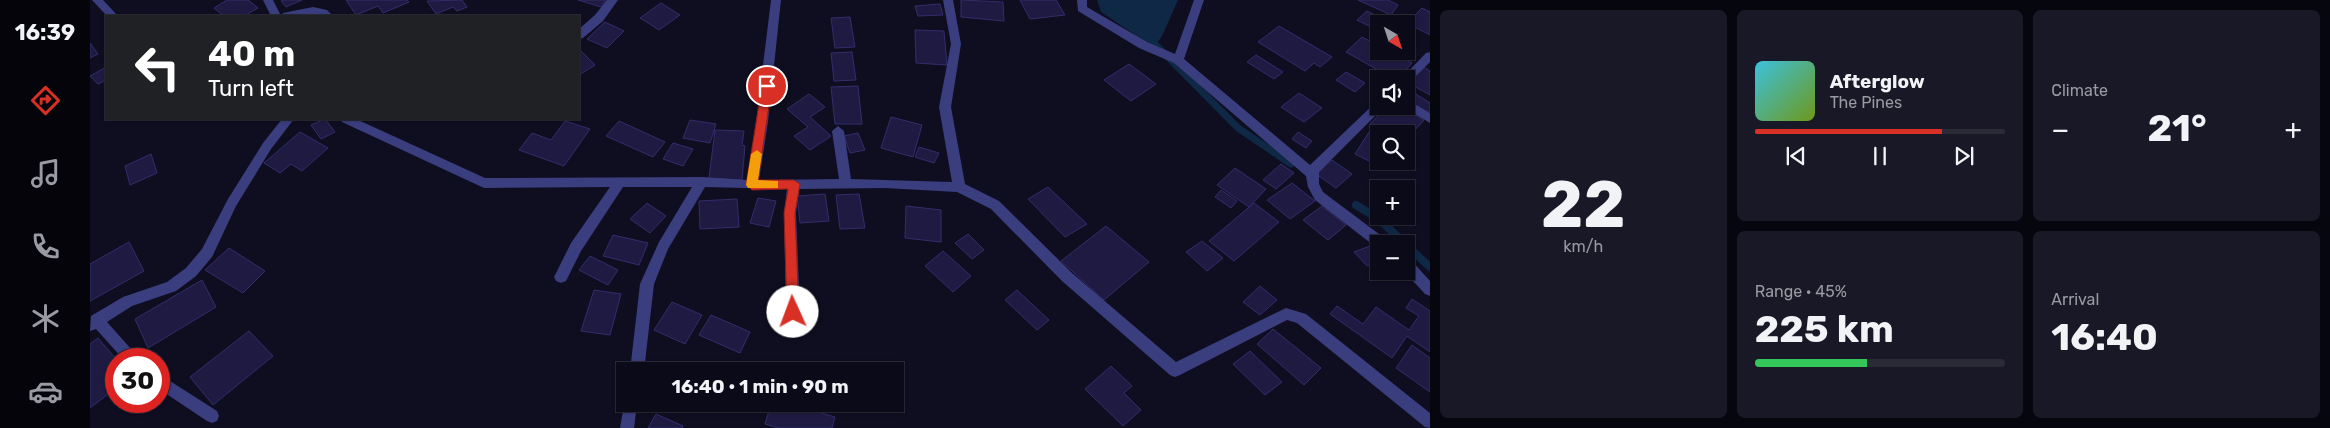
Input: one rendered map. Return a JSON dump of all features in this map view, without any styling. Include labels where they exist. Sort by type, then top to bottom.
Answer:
[{"type":"street","points":[[97,0],[112,15]]},
{"type":"street","points":[[268,0],[276,15]]},
{"type":"street","points":[[580,34],[599,18],[613,0]]},
{"type":"street","points":[[752,185],[762,122],[776,0]]},
{"type":"street","points":[[948,0],[956,44],[945,107],[959,187]]},
{"type":"street","points":[[1082,0],[1082,9],[1145,46],[1178,59],[1312,174]]},
{"type":"street","points":[[1178,59],[1199,0]]},
{"type":"street","points":[[291,15],[310,10],[327,15]]},
{"type":"street","points":[[1415,70],[1430,56]]},
{"type":"street","points":[[1415,109],[1430,119]]},
{"type":"street","points":[[1370,115],[1313,170],[1312,174],[1314,189],[1319,196],[1370,235]]},
{"type":"street","points":[[121,348],[93,323],[128,301],[171,288],[191,272],[207,253],[232,203],[267,146],[287,120]]},
{"type":"street","points":[[348,120],[484,183],[702,182],[752,185],[885,183],[959,187],[995,205],[1067,277],[1175,370],[1286,314],[1302,318],[1430,422]]},
{"type":"street","points":[[838,131],[846,184]]},
{"type":"street","points":[[561,277],[576,247],[620,182]]},
{"type":"street","points":[[639,362],[647,284],[671,234],[702,182]]},
{"type":"street","points":[[793,312],[790,213],[794,184]]},
{"type":"street","points":[[1415,274],[1430,290]]},
{"type":"street","points":[[170,387],[212,416]]},
{"type":"street","points":[[627,428],[629,412]]},
{"type":"water","points":[[1097,0],[1178,0],[1157,43],[1146,42],[1101,12]]},
{"type":"building","points":[[227,0],[248,0],[258,8],[246,15],[223,15],[214,8]]},
{"type":"building","points":[[302,0],[286,7],[281,1]]},
{"type":"building","points":[[346,0],[407,0],[409,2],[383,13],[378,6],[356,15]]},
{"type":"building","points":[[462,0],[467,7],[457,11],[453,7],[436,14],[427,1]]},
{"type":"building","points":[[578,0],[606,0],[601,7]]},
{"type":"building","points":[[961,0],[1003,2],[1004,21],[961,17]]},
{"type":"building","points":[[1020,0],[1056,0],[1065,15],[1030,19]]},
{"type":"building","points":[[1358,0],[1388,0],[1398,5],[1391,15]]},
{"type":"building","points":[[661,3],[680,15],[659,30],[640,18]]},
{"type":"building","points":[[940,4],[943,15],[918,16],[915,6]]},
{"type":"building","points":[[1422,8],[1430,12],[1430,35],[1415,27],[1415,15]]},
{"type":"building","points":[[1367,11],[1375,15],[1370,15],[1370,26],[1357,20]]},
{"type":"building","points":[[850,17],[855,47],[835,48],[831,18]]},
{"type":"building","points":[[605,22],[624,31],[607,48],[587,39]]},
{"type":"building","points":[[1279,26],[1332,57],[1320,67],[1314,63],[1305,71],[1258,42]]},
{"type":"building","points":[[915,30],[944,31],[947,65],[916,63]]},
{"type":"building","points":[[1362,37],[1370,41],[1370,60],[1406,60],[1412,63],[1406,70],[1378,70],[1346,52]]},
{"type":"building","points":[[90,43],[98,54],[90,58]]},
{"type":"building","points":[[580,50],[595,65],[580,74]]},
{"type":"building","points":[[852,52],[856,80],[834,81],[831,53]]},
{"type":"building","points":[[1256,55],[1283,72],[1274,79],[1247,62]]},
{"type":"building","points":[[1129,64],[1156,84],[1131,101],[1104,80]]},
{"type":"building","points":[[1422,66],[1430,71],[1430,95],[1415,87],[1415,73]]},
{"type":"building","points":[[105,68],[105,80],[98,84],[90,76]]},
{"type":"building","points":[[1346,72],[1365,83],[1355,92],[1336,80]]},
{"type":"building","points":[[858,86],[862,124],[835,124],[831,87]]},
{"type":"building","points":[[1299,93],[1322,108],[1304,122],[1281,107]]},
{"type":"building","points":[[809,94],[825,107],[810,117],[831,136],[810,150],[794,136],[808,127],[787,109]]},
{"type":"building","points":[[1415,94],[1430,103],[1430,111],[1427,113],[1415,106]]},
{"type":"building","points":[[1378,115],[1415,115],[1424,120],[1415,130],[1415,125],[1370,124]]},
{"type":"building","points":[[891,117],[922,125],[913,157],[881,148]]},
{"type":"building","points":[[326,120],[335,132],[321,139],[311,125]]},
{"type":"building","points":[[690,120],[716,124],[710,143],[683,138]]},
{"type":"building","points":[[565,121],[590,129],[564,166],[519,150],[532,133],[551,140]]},
{"type":"building","points":[[619,121],[665,142],[653,157],[606,136]]},
{"type":"building","points":[[715,130],[744,131],[742,145],[745,146],[742,180],[709,178]]},
{"type":"building","points":[[300,132],[328,148],[302,171],[291,164],[280,173],[264,163]]},
{"type":"building","points":[[1298,132],[1312,141],[1306,148],[1292,139]]},
{"type":"building","points":[[1369,132],[1370,132],[1370,162],[1355,154]]},
{"type":"building","points":[[858,133],[865,150],[850,153],[844,136]]},
{"type":"building","points":[[673,143],[693,149],[683,166],[663,159]]},
{"type":"building","points":[[919,147],[939,153],[934,163],[915,157]]},
{"type":"building","points":[[151,154],[157,173],[130,185],[125,166]]},
{"type":"building","points":[[1332,160],[1352,174],[1336,188],[1316,174]]},
{"type":"building","points":[[1281,164],[1294,173],[1276,189],[1263,180]]},
{"type":"building","points":[[1235,168],[1266,189],[1249,207],[1217,185]]},
{"type":"building","points":[[1292,183],[1315,201],[1290,219],[1267,200]]},
{"type":"building","points":[[1048,187],[1087,224],[1065,237],[1028,199]]},
{"type":"building","points":[[1221,190],[1237,201],[1231,208],[1215,197]]},
{"type":"building","points":[[825,194],[829,221],[800,223],[797,196]]},
{"type":"building","points":[[859,194],[865,228],[840,229],[836,195]]},
{"type":"building","points":[[758,198],[776,201],[769,227],[750,223]]},
{"type":"building","points":[[737,199],[739,227],[700,229],[699,201]]},
{"type":"building","points":[[647,203],[666,216],[650,233],[630,219]]},
{"type":"building","points":[[1254,203],[1279,222],[1234,261],[1209,241]]},
{"type":"building","points":[[906,206],[941,210],[941,242],[905,238]]},
{"type":"building","points":[[1322,206],[1346,225],[1328,240],[1303,220]]},
{"type":"building","points":[[1106,226],[1149,262],[1104,300],[1061,261]]},
{"type":"building","points":[[968,234],[984,250],[972,259],[955,243]]},
{"type":"building","points":[[613,235],[648,243],[639,265],[603,256]]},
{"type":"building","points":[[1202,241],[1223,258],[1207,271],[1186,252]]},
{"type":"building","points":[[129,242],[144,271],[90,301],[90,264]]},
{"type":"building","points":[[1370,246],[1370,265],[1367,266],[1354,252]]},
{"type":"building","points":[[229,248],[265,271],[243,293],[205,270]]},
{"type":"building","points":[[943,251],[971,276],[953,292],[925,266]]},
{"type":"building","points":[[590,256],[618,270],[608,285],[579,270]]},
{"type":"building","points":[[202,280],[216,307],[148,348],[135,319]]},
{"type":"building","points":[[1260,286],[1277,300],[1260,315],[1243,302]]},
{"type":"building","points":[[594,290],[621,294],[610,335],[581,331]]},
{"type":"building","points":[[1017,290],[1049,320],[1037,330],[1005,300]]},
{"type":"building","points":[[1412,299],[1430,311],[1430,352],[1407,336],[1392,358],[1330,314],[1337,306],[1363,324],[1376,307],[1409,330],[1419,316],[1406,308]]},
{"type":"building","points":[[672,302],[702,315],[685,344],[654,330]]},
{"type":"building","points":[[711,315],[750,332],[740,353],[699,335]]},
{"type":"building","points":[[1273,329],[1321,368],[1304,385],[1257,344]]},
{"type":"building","points":[[249,331],[273,356],[213,405],[190,377]]},
{"type":"building","points":[[98,338],[107,348],[105,348],[105,396],[90,408],[90,344]]},
{"type":"building","points":[[1412,345],[1430,358],[1430,392],[1396,368]]},
{"type":"building","points":[[1250,351],[1282,382],[1265,395],[1233,364]]},
{"type":"building","points":[[1111,366],[1132,386],[1124,393],[1141,410],[1123,426],[1085,389]]},
{"type":"building","points":[[769,412],[818,412],[835,417],[832,428],[779,428],[765,424]]},
{"type":"building","points":[[656,414],[683,426],[682,428],[648,428]]},
{"type":"waterway","points":[[1147,36],[1238,128],[1291,164]]},
{"type":"waterway","points":[[1356,205],[1379,219],[1396,235]]},
{"type":"waterway","points":[[1415,253],[1430,267]]},
{"type":"slow traffic","points":[[757,154],[752,185],[774,185]]},
{"type":"route","points":[[767,86],[752,185],[794,184],[790,213],[793,312]]}]
